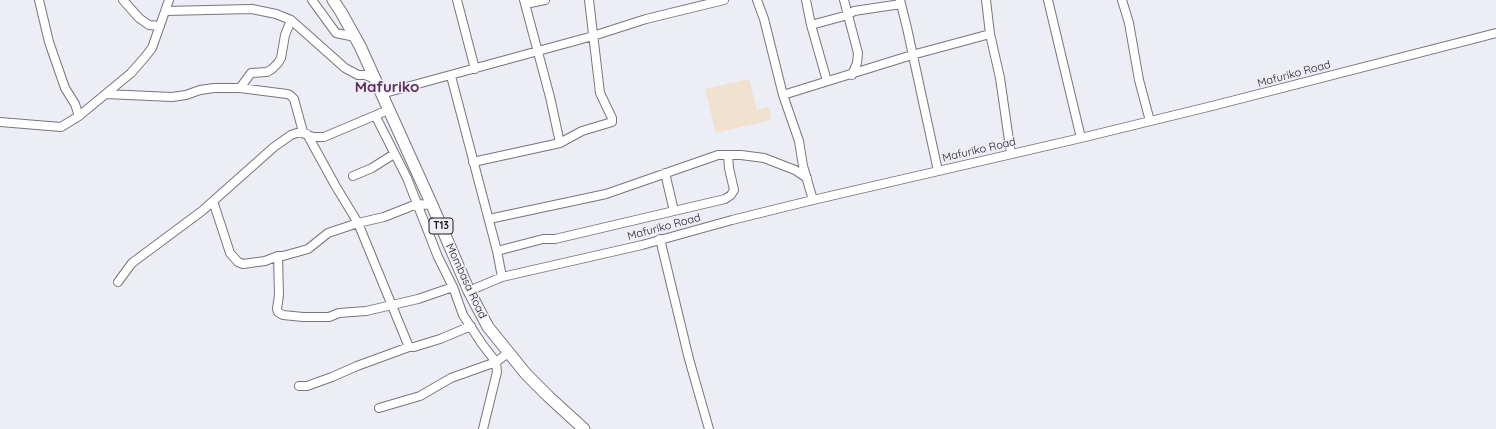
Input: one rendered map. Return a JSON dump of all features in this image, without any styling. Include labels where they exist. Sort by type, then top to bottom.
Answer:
[{"type":"highway","name":"Mombasa Road","points":[[333,0],[355,37],[375,79],[469,291],[488,327],[526,374],[584,429]]},
{"type":"street","points":[[39,0],[49,42],[65,88],[75,104],[79,116]]},
{"type":"street","points":[[123,0],[139,18],[149,25],[160,26]]},
{"type":"street","points":[[0,122],[61,127],[79,116],[131,73],[152,48],[169,0]]},
{"type":"street","points":[[312,0],[336,33],[355,37]]},
{"type":"street","points":[[457,0],[476,69]]},
{"type":"street","points":[[545,0],[525,2],[550,97],[560,143]]},
{"type":"street","points":[[473,162],[560,143],[582,131],[612,122],[612,118],[600,92],[589,0]]},
{"type":"street","points":[[381,94],[593,36],[646,19],[724,0]]},
{"type":"street","points":[[757,0],[764,18],[783,95],[799,141],[812,200]]},
{"type":"street","points":[[806,0],[811,25],[827,81]]},
{"type":"street","points":[[844,0],[858,54],[857,63],[852,74]]},
{"type":"street","points":[[986,0],[990,34],[1000,78],[1011,154]]},
{"type":"street","points":[[1048,0],[1081,138]]},
{"type":"street","points":[[1122,0],[1129,23],[1139,80],[1150,121]]},
{"type":"street","points":[[811,25],[848,15],[854,11],[900,2],[908,28],[912,55],[938,171]]},
{"type":"street","points":[[165,11],[252,9],[276,14],[291,20],[345,68],[358,75],[365,75],[375,79]]},
{"type":"street","points":[[240,88],[251,73],[267,72],[278,63],[281,58],[286,34],[291,20]]},
{"type":"street","points":[[783,95],[912,55],[990,34]]},
{"type":"street","name":"Mafuriko Road","points":[[469,291],[502,277],[642,245],[812,200],[1081,138],[1496,34]]},
{"type":"street","points":[[451,76],[489,218],[502,277]]},
{"type":"street","points":[[106,94],[172,97],[207,89],[240,88],[287,94],[292,96],[305,133],[334,185],[358,223],[409,347]]},
{"type":"street","points":[[118,282],[132,263],[213,201],[274,147],[290,135],[295,133],[305,133],[313,137],[324,137],[388,110]]},
{"type":"street","points":[[376,116],[407,178],[438,257],[453,287],[463,315],[496,362],[496,372],[483,429]]},
{"type":"street","points":[[353,176],[372,168],[394,154]]},
{"type":"street","points":[[489,218],[606,194],[718,155],[741,155],[764,158],[795,170],[807,178]]},
{"type":"street","points":[[497,251],[543,239],[555,239],[725,199],[732,195],[734,190],[729,168],[728,155]]},
{"type":"street","points":[[665,173],[674,211]]},
{"type":"street","points":[[213,201],[230,253],[238,262],[243,264],[265,261],[278,256],[308,249],[328,234],[358,223],[384,217],[417,204],[432,205]]},
{"type":"street","points":[[660,239],[689,359],[709,429]]},
{"type":"street","points":[[278,256],[279,295],[277,309],[280,314],[303,317],[329,317],[339,313],[366,311],[392,306],[453,287]]},
{"type":"street","points":[[299,386],[307,386],[332,378],[357,366],[409,347],[414,347],[440,339],[471,326]]},
{"type":"street","points":[[379,408],[420,396],[451,378],[496,362],[508,353]]},
{"type":"shaded area","points":[[749,79],[757,110],[769,107],[771,120],[716,133],[705,89]]},
{"type":"district","name":"Mafuriko","points":[[387,87]]}]
